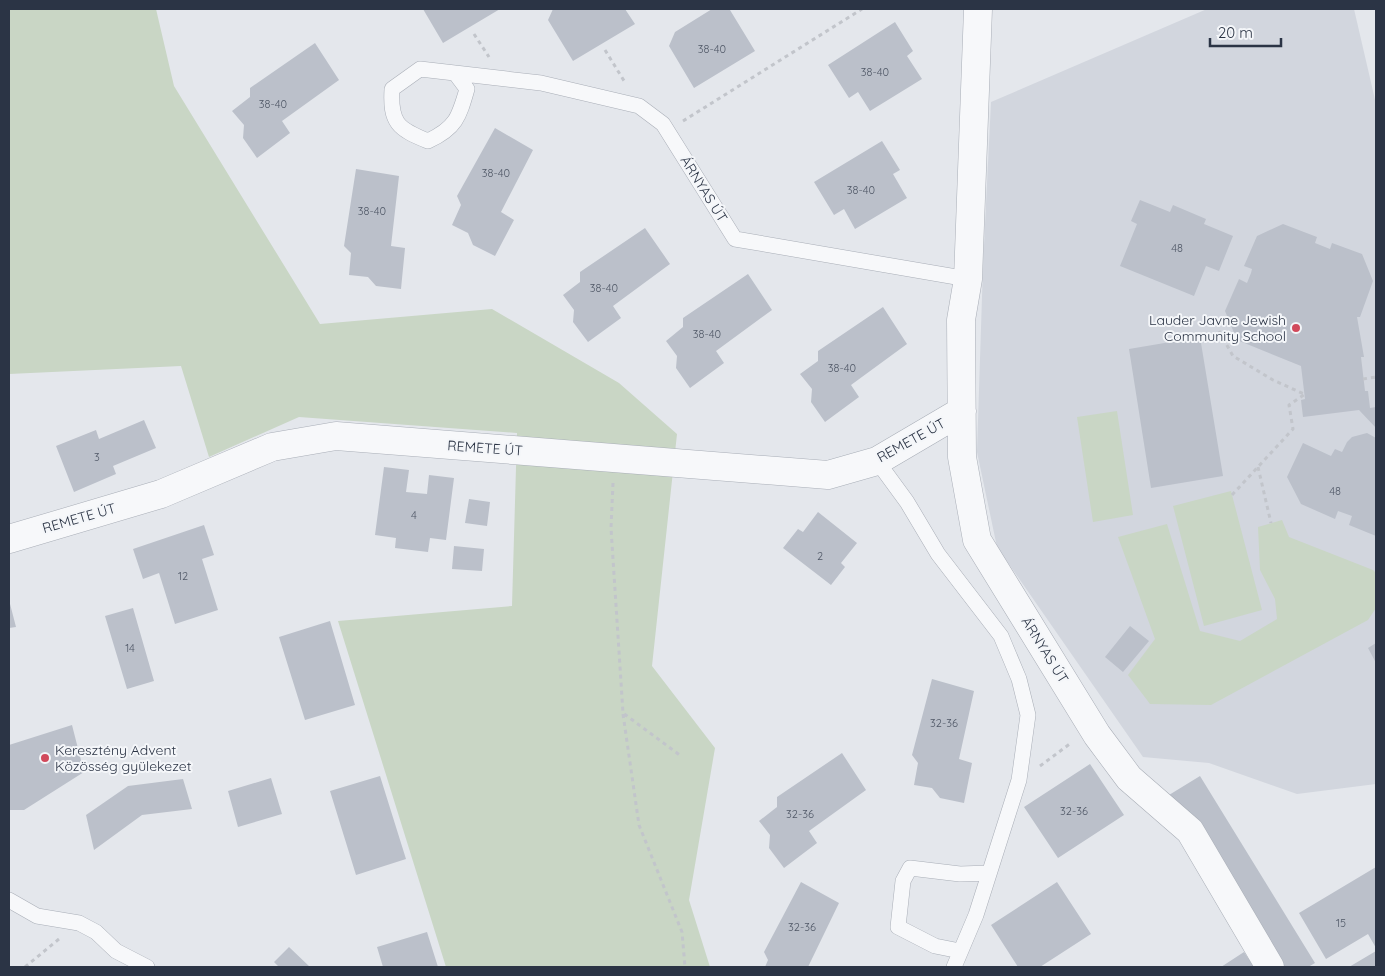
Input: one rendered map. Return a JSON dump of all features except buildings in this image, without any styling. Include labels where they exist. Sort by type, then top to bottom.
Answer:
[{"type":"street","name":"ÁRNYAS ÚT","points":[[978,9],[968,279],[961,320],[962,457],[977,540],[1097,735],[1129,778],[1190,832],[1270,967]]},
{"type":"street","name":"REMETE ÚT","points":[[9,539],[161,494],[272,447],[336,436],[828,475],[878,461],[962,411]]},
{"type":"lane","name":"ÁRNYAS ÚT","points":[[455,73],[467,89],[459,117],[446,133],[428,141],[406,132],[391,111],[392,89],[420,69],[455,73],[541,83],[639,106],[664,124],[735,239],[968,279]]},
{"type":"lane","points":[[878,461],[938,554],[1002,636],[1019,679],[1028,715],[1019,780],[976,915],[954,967]]},
{"type":"lane","points":[[960,951],[935,946],[898,927],[904,881],[910,868],[960,874],[989,873]]},
{"type":"lane","points":[[9,900],[37,916],[79,923],[96,932],[116,951],[147,967]]},
{"type":"path","points":[[668,131],[862,9]]},
{"type":"path","points":[[605,50],[639,106]]},
{"type":"path","points":[[1219,331],[1233,356],[1273,380],[1305,394],[1289,405],[1293,428],[1232,495]]},
{"type":"path","points":[[1363,379],[1376,377]]},
{"type":"path","points":[[615,457],[611,528],[623,713],[639,825],[682,932],[685,967]]},
{"type":"path","points":[[1258,467],[1271,523]]},
{"type":"path","points":[[623,713],[681,756]]},
{"type":"path","points":[[1019,780],[1070,745]]},
{"type":"path","points":[[25,967],[79,923]]},
{"type":"shaded area","points":[[1207,9],[1354,9],[1376,104],[1376,784],[1297,794],[1209,763],[1143,757],[997,547],[977,452],[991,102]]},
{"type":"green space","points":[[9,9],[156,9],[174,86],[320,324],[492,309],[619,383],[677,434],[652,666],[715,748],[689,900],[710,967],[446,967],[338,621],[512,606],[517,433],[299,417],[209,457],[181,366],[9,374]]},
{"type":"green space","points":[[1117,411],[1133,515],[1093,522],[1077,417]]},
{"type":"green space","points":[[1231,491],[1262,610],[1204,626],[1173,506]]},
{"type":"green space","points":[[1282,520],[1289,537],[1373,570],[1376,573],[1376,608],[1368,620],[1211,705],[1150,704],[1128,675],[1155,639],[1118,537],[1167,524],[1200,631],[1240,641],[1277,619],[1275,599],[1260,570],[1258,527]]},
{"type":"place","name":"Lauder Javne Jewish Community School","points":[[1296,328]]},
{"type":"place","name":"Keresztény Advent Közösség gyülekezet","points":[[45,758]]}]
